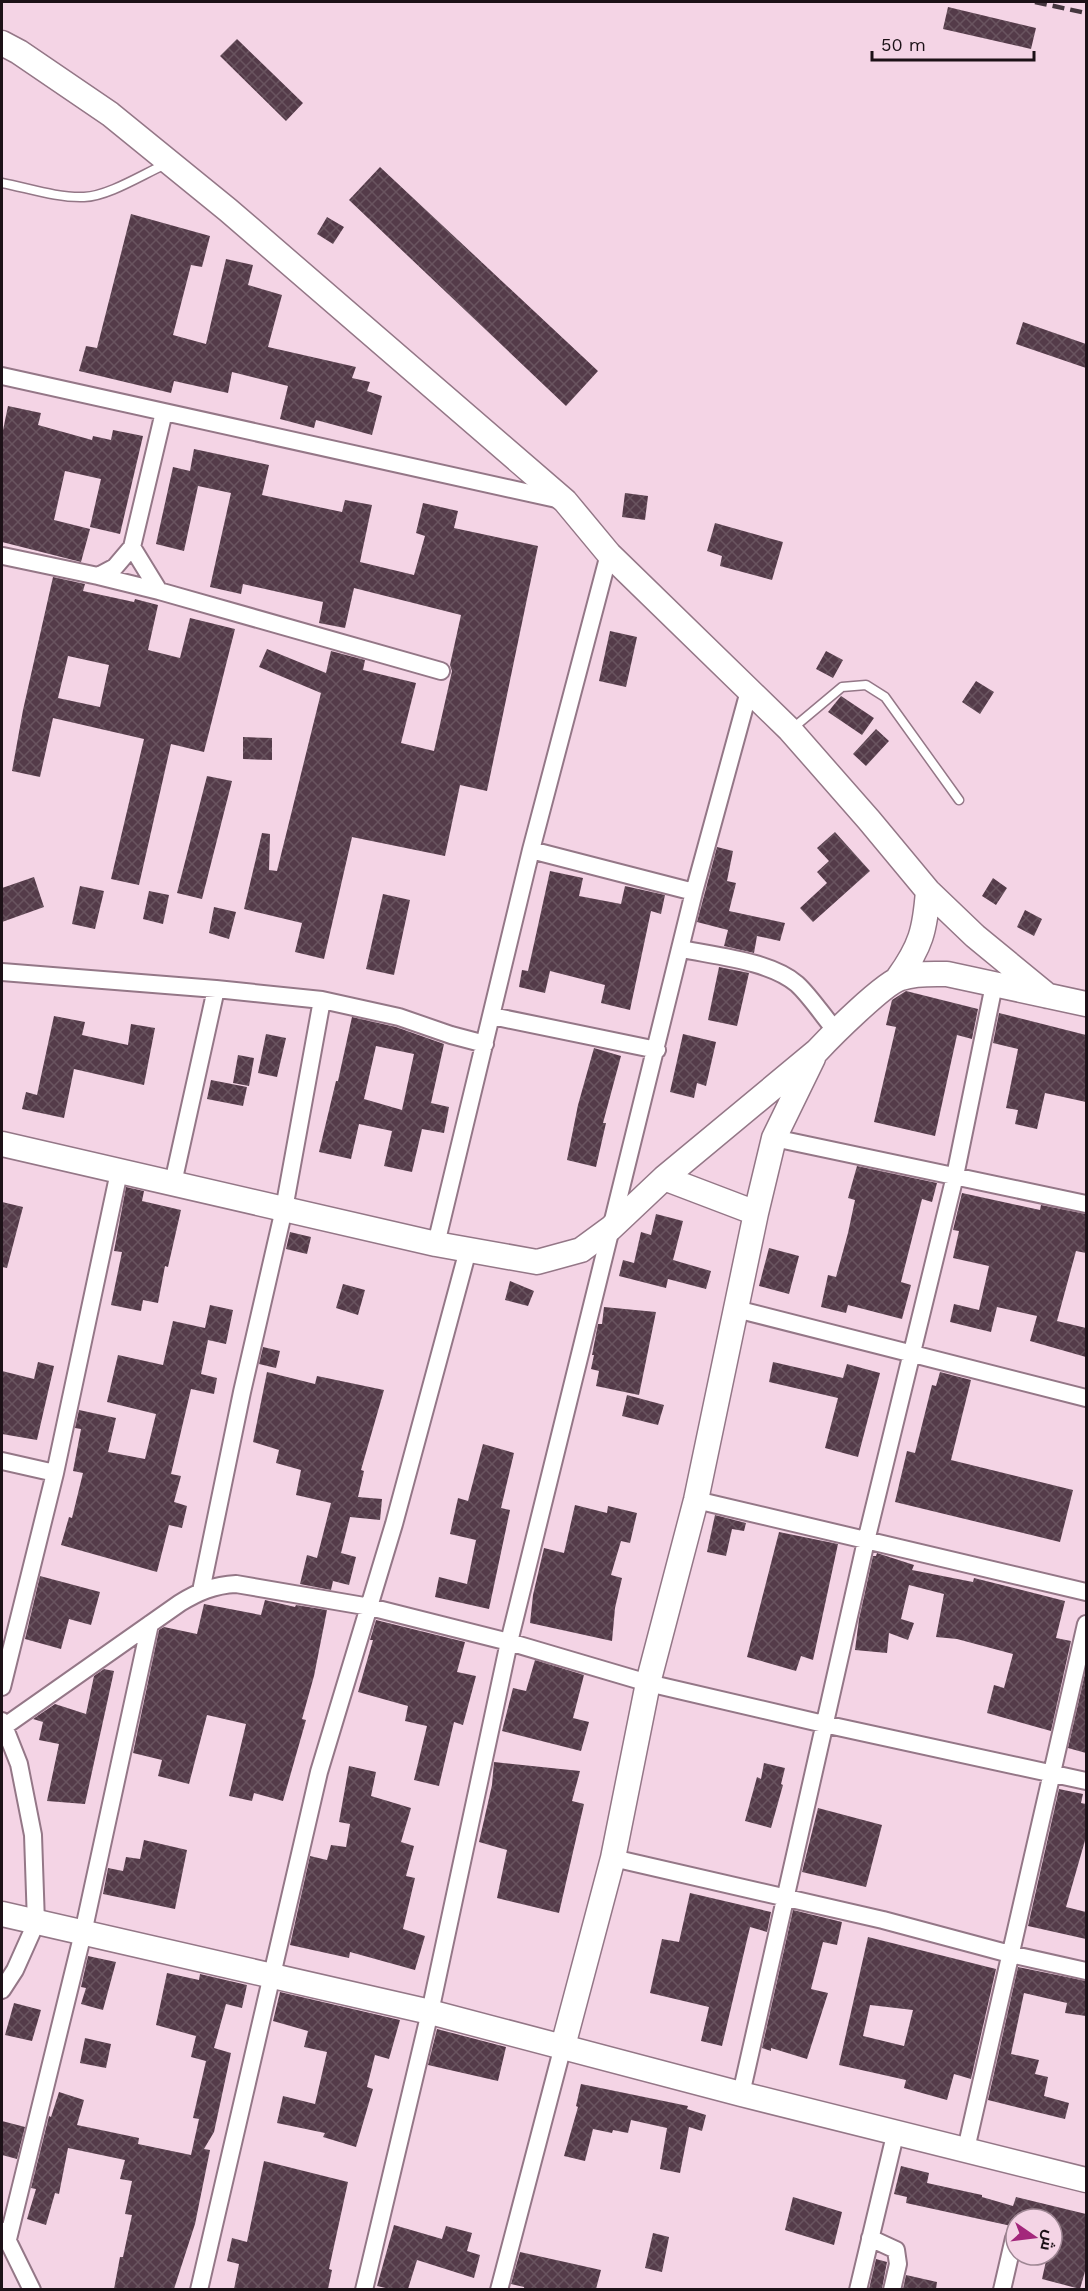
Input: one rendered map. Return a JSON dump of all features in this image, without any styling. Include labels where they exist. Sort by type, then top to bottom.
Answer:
[{"type":"main road","points":[[2,44],[19,52],[110,114],[228,210],[565,501],[609,554],[790,730],[928,891],[975,936],[1048,996]]},
{"type":"main road","points":[[2,1144],[504,1258],[537,1262],[581,1250],[611,1228],[663,1178],[817,1051],[836,1031],[898,978],[914,956],[925,927],[928,891]]},
{"type":"main road","points":[[898,978],[924,973],[947,974],[1086,1004]]},
{"type":"main road","points":[[563,2046],[613,1858],[648,1683],[696,1500],[774,1138],[817,1051]]},
{"type":"main road","points":[[663,1178],[756,1213]]},
{"type":"main road","points":[[2,1914],[430,2012],[741,2094],[1086,2180]]},
{"type":"street","points":[[2,376],[565,501]]},
{"type":"street","points":[[98,576],[115,567],[132,547],[164,412]]},
{"type":"street","points":[[132,547],[159,591]]},
{"type":"street","points":[[436,1244],[531,850],[609,554]]},
{"type":"street","points":[[3,556],[159,591],[441,671]]},
{"type":"street","points":[[364,2289],[430,2012],[509,1642],[682,949],[694,892],[749,691]]},
{"type":"street","points":[[531,850],[694,892]]},
{"type":"street","points":[[682,949],[753,964],[778,973],[796,984],[836,1031]]},
{"type":"street","points":[[2,972],[322,1000],[399,1017],[485,1044]]},
{"type":"street","points":[[741,2094],[866,1541],[955,1176],[994,985]]},
{"type":"street","points":[[173,1184],[216,989]]},
{"type":"street","points":[[201,1591],[242,1392],[284,1209],[322,1000]]},
{"type":"street","points":[[492,1016],[657,1050]]},
{"type":"street","points":[[774,1138],[1086,1204]]},
{"type":"street","points":[[2,1687],[55,1473],[119,1172]]},
{"type":"street","points":[[199,2289],[319,1772],[394,1524],[468,1250]]},
{"type":"street","points":[[736,1309],[1086,1398]]},
{"type":"street","points":[[2,1461],[55,1473]]},
{"type":"street","points":[[696,1500],[1086,1592]]},
{"type":"street","points":[[2,1990],[15,1970],[36,1923],[33,1835],[19,1764],[3,1723],[201,1591],[219,1585],[236,1584],[370,1607],[509,1642],[648,1683],[1086,1781]]},
{"type":"street","points":[[32,2289],[5,2234],[83,1934],[150,1624]]},
{"type":"street","points":[[966,2150],[1086,1624]]},
{"type":"street","points":[[613,1858],[883,1920],[1010,1954],[1086,1971]]},
{"type":"street","points":[[499,2289],[563,2046]]},
{"type":"street","points":[[858,2289],[896,2131]]},
{"type":"street","points":[[870,2238],[896,2250],[898,2264],[892,2289]]},
{"type":"street","points":[[1002,2289],[1007,2267]]},
{"type":"lane","points":[[2,183],[69,196],[86,197],[102,193],[169,162]]},
{"type":"lane","points":[[790,730],[842,687],[866,686],[885,697],[959,800]]},
{"type":"building","points":[[948,7],[1036,28],[1031,49],[943,29]]},
{"type":"building","points":[[237,39],[303,103],[286,121],[220,56]]},
{"type":"building","points":[[380,167],[598,371],[566,406],[349,200]]},
{"type":"building","points":[[131,214],[210,236],[202,267],[191,265],[173,335],[206,344],[226,259],[253,265],[248,285],[282,295],[268,347],[356,367],[352,378],[370,382],[367,391],[382,396],[372,435],[316,420],[314,428],[280,419],[288,386],[232,372],[228,393],[174,381],[171,393],[79,371],[86,346],[97,348]]},
{"type":"building","points":[[327,217],[344,227],[333,244],[317,234]]},
{"type":"building","points":[[1023,322],[1086,344],[1086,368],[1016,344]]},
{"type":"building","points":[[8,406],[41,413],[38,425],[92,440],[93,436],[111,440],[113,430],[143,436],[120,534],[90,527],[101,479],[65,471],[54,520],[90,529],[81,562],[2,542],[2,435]]},
{"type":"building","points":[[194,449],[269,465],[262,495],[342,512],[345,500],[372,505],[360,562],[414,575],[425,536],[416,533],[423,503],[458,511],[454,528],[538,546],[487,791],[460,785],[445,856],[352,837],[324,959],[295,952],[302,923],[244,909],[262,833],[270,834],[269,870],[277,871],[321,693],[259,667],[267,649],[326,673],[331,651],[365,660],[363,670],[416,683],[401,743],[434,751],[452,671],[450,665],[461,615],[354,588],[345,628],[319,623],[323,602],[243,584],[241,594],[210,587],[231,493],[198,486],[184,551],[156,544],[173,467],[190,471]]},
{"type":"building","points":[[625,493],[648,496],[645,520],[622,517]]},
{"type":"building","points":[[715,523],[783,542],[772,580],[720,566],[722,556],[707,551]]},
{"type":"building","points":[[53,577],[85,584],[83,591],[158,605],[148,650],[180,658],[190,618],[235,629],[204,752],[171,744],[139,885],[111,879],[144,739],[53,718],[40,777],[12,771],[23,710]],"holes":[[[68,656],[109,665],[100,707],[58,698]]]},
{"type":"building","points":[[610,631],[637,637],[626,687],[599,681]]},
{"type":"building","points":[[826,651],[843,660],[833,678],[816,669]]},
{"type":"building","points":[[976,681],[994,692],[980,714],[962,702]]},
{"type":"building","points":[[841,696],[874,718],[862,735],[828,712]]},
{"type":"building","points":[[876,729],[889,741],[866,766],[853,754]]},
{"type":"building","points":[[243,737],[272,738],[272,760],[243,759]]},
{"type":"building","points":[[207,776],[232,781],[202,899],[177,893]]},
{"type":"building","points":[[835,832],[870,871],[813,922],[800,908],[827,883],[817,872],[829,861],[817,848]]},
{"type":"building","points":[[717,847],[733,851],[727,881],[736,883],[729,911],[785,923],[780,941],[757,936],[754,953],[724,946],[728,930],[697,922]]},
{"type":"building","points":[[550,871],[583,878],[579,896],[621,904],[625,886],[665,895],[661,914],[651,911],[630,1010],[601,1003],[605,985],[550,971],[545,993],[519,987],[522,970],[528,971]]},
{"type":"building","points":[[34,877],[44,907],[2,922],[2,888]]},
{"type":"building","points":[[993,878],[1007,888],[996,905],[982,896]]},
{"type":"building","points":[[80,886],[104,891],[95,929],[72,924]]},
{"type":"building","points":[[149,891],[169,895],[163,924],[143,919]]},
{"type":"building","points":[[383,894],[410,900],[394,975],[366,969]]},
{"type":"building","points":[[214,907],[236,912],[229,939],[209,933]]},
{"type":"building","points":[[1025,910],[1042,919],[1034,936],[1017,927]]},
{"type":"building","points":[[719,967],[749,973],[737,1026],[708,1020]]},
{"type":"building","points":[[906,991],[978,1009],[972,1039],[957,1035],[935,1136],[874,1122],[896,1027],[886,1025],[892,1000]]},
{"type":"building","points":[[999,1013],[1086,1035],[1086,1102],[1045,1093],[1037,1129],[1015,1124],[1018,1110],[1006,1108],[1018,1049],[993,1043]]},
{"type":"building","points":[[54,1016],[85,1022],[82,1035],[128,1045],[131,1024],[155,1028],[144,1085],[74,1069],[64,1118],[22,1109],[26,1092],[37,1095]]},
{"type":"building","points":[[352,1017],[396,1027],[444,1044],[431,1103],[449,1107],[444,1133],[422,1129],[412,1172],[384,1166],[392,1131],[359,1124],[351,1159],[319,1152],[336,1081],[338,1081]],"holes":[[[376,1046],[414,1054],[402,1110],[364,1099]]]},
{"type":"building","points":[[266,1034],[286,1038],[277,1077],[258,1073]]},
{"type":"building","points":[[683,1034],[716,1042],[706,1086],[697,1083],[694,1098],[670,1092]]},
{"type":"building","points":[[594,1048],[621,1056],[603,1123],[606,1123],[596,1167],[567,1160],[578,1105]]},
{"type":"building","points":[[238,1055],[254,1058],[249,1086],[233,1083]]},
{"type":"building","points":[[211,1080],[247,1087],[243,1106],[207,1099]]},
{"type":"building","points":[[857,1166],[937,1183],[932,1202],[922,1199],[901,1282],[911,1285],[902,1319],[848,1305],[846,1313],[821,1307],[828,1275],[836,1277],[848,1233],[855,1200],[848,1198]]},
{"type":"building","points":[[126,1187],[144,1191],[142,1201],[181,1210],[168,1267],[165,1266],[158,1303],[143,1300],[141,1311],[111,1305],[122,1252],[114,1251]]},
{"type":"building","points":[[962,1193],[1040,1210],[1041,1205],[1086,1214],[1086,1253],[1076,1251],[1057,1321],[1086,1328],[1086,1357],[1030,1341],[1037,1316],[997,1307],[991,1332],[950,1322],[954,1304],[979,1310],[989,1266],[953,1258],[959,1231],[953,1230]]},
{"type":"building","points":[[2,1202],[23,1207],[7,1268],[2,1267]]},
{"type":"building","points":[[656,1214],[683,1221],[673,1260],[711,1271],[706,1289],[668,1279],[666,1288],[619,1276],[623,1260],[634,1263],[641,1232],[651,1235]]},
{"type":"building","points":[[290,1232],[311,1237],[307,1254],[286,1249]]},
{"type":"building","points":[[769,1248],[799,1256],[789,1294],[759,1286]]},
{"type":"building","points":[[510,1281],[534,1291],[528,1306],[505,1300]]},
{"type":"building","points":[[343,1284],[365,1290],[358,1315],[336,1308]]},
{"type":"building","points":[[210,1305],[233,1310],[226,1344],[208,1340],[201,1374],[217,1378],[214,1394],[191,1389],[171,1474],[181,1476],[174,1502],[187,1506],[182,1528],[169,1525],[157,1572],[61,1545],[69,1517],[72,1518],[83,1473],[73,1471],[81,1429],[75,1428],[79,1410],[116,1418],[108,1452],[145,1459],[156,1414],[107,1402],[118,1355],[163,1365],[173,1321],[205,1328]]},
{"type":"building","points":[[604,1307],[656,1312],[639,1395],[596,1386],[599,1371],[591,1369],[594,1355],[592,1355],[598,1324],[602,1324]]},
{"type":"building","points":[[263,1347],[280,1351],[276,1368],[259,1364]]},
{"type":"building","points":[[38,1362],[54,1366],[37,1440],[2,1434],[2,1371],[34,1379]]},
{"type":"building","points":[[773,1362],[843,1378],[847,1364],[880,1373],[858,1457],[825,1448],[838,1398],[769,1382]]},
{"type":"building","points":[[267,1372],[315,1384],[317,1376],[384,1390],[361,1470],[364,1471],[358,1497],[382,1499],[380,1520],[350,1517],[341,1553],[356,1557],[349,1585],[333,1581],[331,1590],[300,1584],[307,1555],[317,1558],[331,1503],[296,1495],[301,1470],[276,1463],[279,1450],[253,1442]]},
{"type":"building","points":[[940,1372],[971,1380],[951,1460],[1073,1490],[1060,1542],[895,1502],[907,1451],[915,1453],[932,1385],[936,1386]]},
{"type":"building","points":[[627,1395],[664,1405],[658,1425],[622,1416]]},
{"type":"building","points":[[483,1444],[514,1453],[501,1508],[510,1510],[489,1609],[435,1597],[439,1577],[467,1584],[476,1540],[450,1534],[458,1498],[468,1501]]},
{"type":"building","points":[[575,1505],[607,1513],[608,1506],[637,1513],[630,1543],[621,1541],[611,1575],[622,1578],[615,1608],[612,1641],[530,1623],[533,1595],[544,1548],[564,1553]]},
{"type":"building","points":[[715,1515],[746,1523],[744,1531],[732,1529],[726,1556],[707,1552]]},
{"type":"building","points":[[779,1532],[838,1544],[813,1660],[801,1656],[796,1671],[747,1657]]},
{"type":"building","points":[[877,1553],[914,1565],[912,1570],[973,1582],[974,1578],[1065,1601],[1056,1638],[1071,1641],[1051,1731],[987,1713],[994,1685],[1004,1688],[1013,1654],[957,1639],[936,1637],[944,1594],[909,1585],[901,1619],[914,1623],[908,1640],[889,1633],[887,1653],[855,1650],[859,1619],[873,1556]]},
{"type":"building","points":[[40,1576],[100,1592],[91,1625],[69,1619],[61,1649],[25,1639]]},
{"type":"building","points":[[265,1600],[295,1607],[296,1605],[327,1610],[314,1676],[302,1719],[306,1720],[283,1801],[254,1793],[252,1801],[229,1796],[246,1724],[207,1715],[189,1784],[158,1776],[162,1760],[133,1753],[159,1630],[164,1627],[197,1634],[204,1604],[261,1615]]},
{"type":"building","points":[[376,1620],[465,1642],[457,1672],[476,1676],[463,1725],[454,1722],[439,1786],[414,1780],[427,1726],[405,1721],[408,1706],[358,1692],[373,1640],[370,1640]]},
{"type":"building","points":[[535,1660],[584,1675],[573,1718],[589,1722],[581,1751],[502,1731],[513,1688],[526,1691]]},
{"type":"building","points":[[104,1669],[114,1671],[85,1804],[47,1801],[59,1744],[39,1740],[43,1722],[33,1719],[55,1704],[86,1714],[94,1676]]},
{"type":"building","points":[[1086,1669],[1086,1753],[1068,1748]]},
{"type":"building","points":[[494,1762],[580,1771],[572,1801],[584,1804],[559,1913],[497,1898],[507,1850],[479,1842],[492,1785]]},
{"type":"building","points":[[764,1763],[785,1768],[781,1784],[783,1785],[771,1828],[745,1821],[757,1777],[761,1779]]},
{"type":"building","points":[[349,1766],[376,1772],[371,1796],[411,1808],[401,1842],[414,1846],[406,1876],[415,1878],[403,1929],[425,1936],[415,1970],[350,1952],[349,1958],[290,1945],[310,1856],[327,1860],[331,1845],[346,1847],[350,1824],[339,1822]]},
{"type":"building","points":[[1059,1789],[1083,1794],[1081,1803],[1086,1804],[1086,1837],[1066,1907],[1086,1912],[1086,1939],[1028,1926]]},
{"type":"building","points":[[818,1808],[882,1825],[866,1887],[802,1872]]},
{"type":"building","points":[[144,1840],[187,1850],[175,1909],[103,1894],[108,1868],[123,1871],[126,1857],[140,1859]]},
{"type":"building","points":[[690,1893],[771,1912],[767,1932],[750,1927],[722,2046],[701,2041],[709,2007],[650,1993],[662,1939],[679,1942]]},
{"type":"building","points":[[793,1910],[842,1922],[837,1945],[823,1942],[811,1989],[828,1993],[807,2059],[771,2048],[771,2051],[762,2048]]},
{"type":"building","points":[[868,1937],[996,1969],[971,2079],[954,2074],[947,2100],[904,2088],[906,2080],[839,2065]],"holes":[[[870,2005],[913,2010],[904,2046],[863,2036]]]},
{"type":"building","points":[[88,1956],[116,1962],[103,2010],[81,2004],[86,1988],[81,1987]]},
{"type":"building","points":[[1018,1967],[1086,1981],[1086,2016],[1065,2013],[1067,2003],[1024,1993],[1011,2054],[1039,2060],[1035,2074],[1048,2077],[1044,2096],[1069,2103],[1065,2119],[988,2100]]},
{"type":"building","points":[[167,1973],[199,1980],[200,1974],[247,1985],[242,2008],[226,2004],[214,2048],[231,2053],[214,2132],[204,2149],[210,2150],[195,2224],[174,2289],[114,2289],[132,2215],[125,2214],[132,2181],[120,2179],[125,2160],[68,2148],[59,2194],[55,2193],[46,2225],[27,2219],[36,2189],[31,2188],[49,2116],[51,2117],[59,2092],[84,2100],[77,2125],[139,2138],[138,2144],[191,2155],[199,2119],[193,2118],[206,2061],[191,2057],[196,2036],[156,2025]]},
{"type":"building","points":[[280,1992],[400,2020],[389,2059],[375,2055],[367,2087],[373,2089],[356,2147],[323,2137],[325,2133],[277,2123],[283,2096],[315,2104],[327,2052],[304,2047],[308,2031],[273,2021]]},
{"type":"building","points":[[14,2003],[41,2010],[32,2041],[5,2035]]},
{"type":"building","points":[[437,2029],[506,2047],[498,2081],[428,2065]]},
{"type":"building","points":[[85,2038],[111,2044],[106,2068],[80,2063]]},
{"type":"building","points":[[581,2084],[688,2106],[687,2109],[706,2115],[702,2131],[689,2127],[680,2173],[660,2169],[667,2128],[631,2120],[628,2133],[613,2130],[612,2133],[593,2129],[585,2161],[564,2156],[578,2107],[576,2106]]},
{"type":"building","points":[[2,2121],[25,2127],[17,2159],[2,2155]]},
{"type":"building","points":[[264,2161],[348,2182],[329,2269],[332,2270],[328,2289],[234,2289],[239,2264],[227,2261],[232,2238],[247,2242]]},
{"type":"building","points":[[901,2166],[929,2173],[927,2183],[982,2195],[982,2197],[1013,2206],[1016,2197],[1057,2207],[1004,2207],[1004,2224],[906,2203],[907,2197],[894,2194]]},
{"type":"building","points":[[793,2197],[842,2212],[834,2245],[785,2230]]},
{"type":"building","points":[[1064,2209],[1086,2214],[1086,2268],[1080,2289],[1042,2279],[1045,2267],[1064,2267]]},
{"type":"building","points":[[394,2225],[442,2239],[446,2226],[472,2233],[467,2251],[480,2255],[474,2278],[417,2260],[408,2289],[377,2286]]},
{"type":"building","points":[[653,2233],[669,2237],[662,2272],[645,2268]]},
{"type":"building","points":[[520,2252],[601,2270],[596,2289],[524,2289],[524,2287],[511,2284]]},
{"type":"building","points":[[876,2259],[887,2262],[882,2289],[869,2289]]},
{"type":"building","points":[[906,2275],[937,2282],[936,2289],[903,2289]]},
{"type":"railway","points":[[1035,2],[1086,13]]}]
